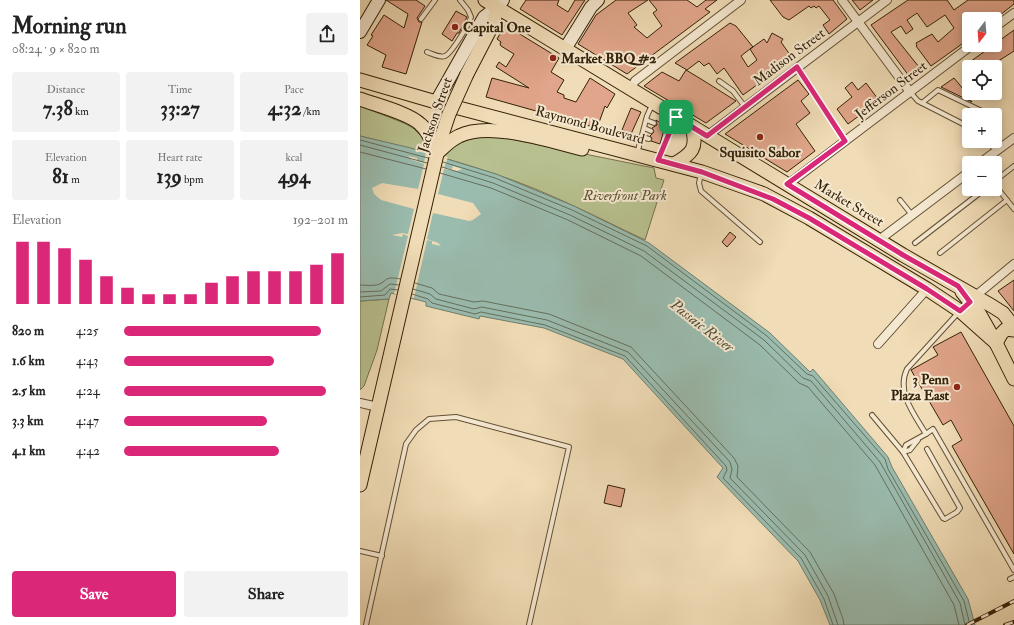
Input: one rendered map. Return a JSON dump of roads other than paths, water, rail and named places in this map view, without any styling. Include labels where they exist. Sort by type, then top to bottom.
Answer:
[{"type":"main road","name":"Market Street","points":[[485,0],[500,4],[565,49],[879,240],[958,286],[967,306]]},
{"type":"main road","name":"Jackson Street","points":[[360,485],[439,144],[467,74],[494,22],[500,4]]},
{"type":"main road","name":"Raymond Boulevard","points":[[360,80],[436,102],[674,164],[742,186],[778,201],[927,289]]},
{"type":"main road","points":[[360,99],[414,119],[439,144],[466,133],[495,130],[622,158],[658,160]]},
{"type":"main road","points":[[674,164],[692,152],[694,145],[692,127]]},
{"type":"main road","points":[[702,172],[731,174],[774,189],[787,184]]},
{"type":"main road","points":[[927,289],[967,306],[979,313],[1013,326]]},
{"type":"main road","points":[[967,306],[1003,313],[1013,326]]},
{"type":"main road","points":[[967,306],[996,343]]},
{"type":"main road","points":[[979,313],[1014,379]]},
{"type":"main road","points":[[996,343],[1006,329],[1011,329],[1013,326]]},
{"type":"street","points":[[360,32],[379,0]]},
{"type":"street","points":[[565,49],[591,7],[598,0]]},
{"type":"street","points":[[630,89],[635,81],[741,0]]},
{"type":"street","points":[[842,0],[910,92]]},
{"type":"street","name":"Madison Street","points":[[707,136],[887,0]]},
{"type":"street","name":"Jackson Street","points":[[436,102],[484,17],[500,4]]},
{"type":"street","points":[[1002,22],[1014,13]]},
{"type":"street","name":"Jefferson Street","points":[[787,184],[963,52]]},
{"type":"street","points":[[989,156],[1014,138]]},
{"type":"street","points":[[879,240],[962,177]]},
{"type":"street","points":[[967,306],[1014,264]]},
{"type":"street","points":[[878,344],[927,289]]},
{"type":"street","points":[[360,403],[378,408]]},
{"type":"lane","points":[[420,19],[435,0]]},
{"type":"lane","points":[[427,52],[445,56],[453,48],[471,17],[468,10],[460,0]]},
{"type":"lane","points":[[797,67],[845,141]]},
{"type":"lane","points":[[719,81],[733,91],[745,107]]},
{"type":"lane","points":[[922,103],[938,90],[975,108]]},
{"type":"lane","points":[[910,92],[918,101],[962,123]]},
{"type":"lane","points":[[637,154],[646,120],[654,103]]},
{"type":"lane","points":[[658,160],[667,129],[676,117]]},
{"type":"lane","points":[[646,120],[654,123]]},
{"type":"lane","points":[[644,128],[651,131]]},
{"type":"lane","points":[[642,137],[649,139]]},
{"type":"lane","points":[[1002,175],[1014,166]]},
{"type":"lane","points":[[702,172],[699,183],[701,191],[760,242]]},
{"type":"lane","points":[[1002,194],[1014,209]]},
{"type":"lane","points":[[915,243],[976,196]]},
{"type":"lane","points":[[900,200],[912,215]]},
{"type":"lane","points":[[940,252],[1007,200]]},
{"type":"lane","points":[[926,434],[904,393],[904,375],[907,369],[967,306]]},
{"type":"lane","points":[[872,415],[903,452],[945,519],[958,512],[960,508],[927,449]]},
{"type":"lane","points":[[366,625],[406,444],[416,430],[429,419],[456,417],[569,448],[529,625]]},
{"type":"lane","points":[[903,452],[912,448],[918,440],[933,430],[1014,570]]},
{"type":"lane","points":[[360,551],[382,556]]},
{"type":"water","name":"Passaic River","points":[[360,136],[411,148],[496,174],[574,206],[649,243],[770,333],[810,372],[813,369],[888,457],[892,467],[968,599],[975,625],[830,625],[820,600],[798,561],[717,477],[723,468],[623,359],[544,328],[480,316],[479,319],[426,306],[426,302],[391,293],[389,299],[360,301]]},
{"type":"railway","points":[[967,625],[1014,601]]},
{"type":"railway","points":[[1005,625],[1014,622]]},
{"type":"place","name":"Capital One","points":[[455,27]]},
{"type":"place","name":"Market BBQ #2","points":[[553,58]]},
{"type":"place","name":"Squisito Sabor","points":[[760,137]]},
{"type":"place","name":"3 Penn Plaza East","points":[[957,387]]},
{"type":"park label","name":"Riverfront Park","points":[[625,195]]}]
